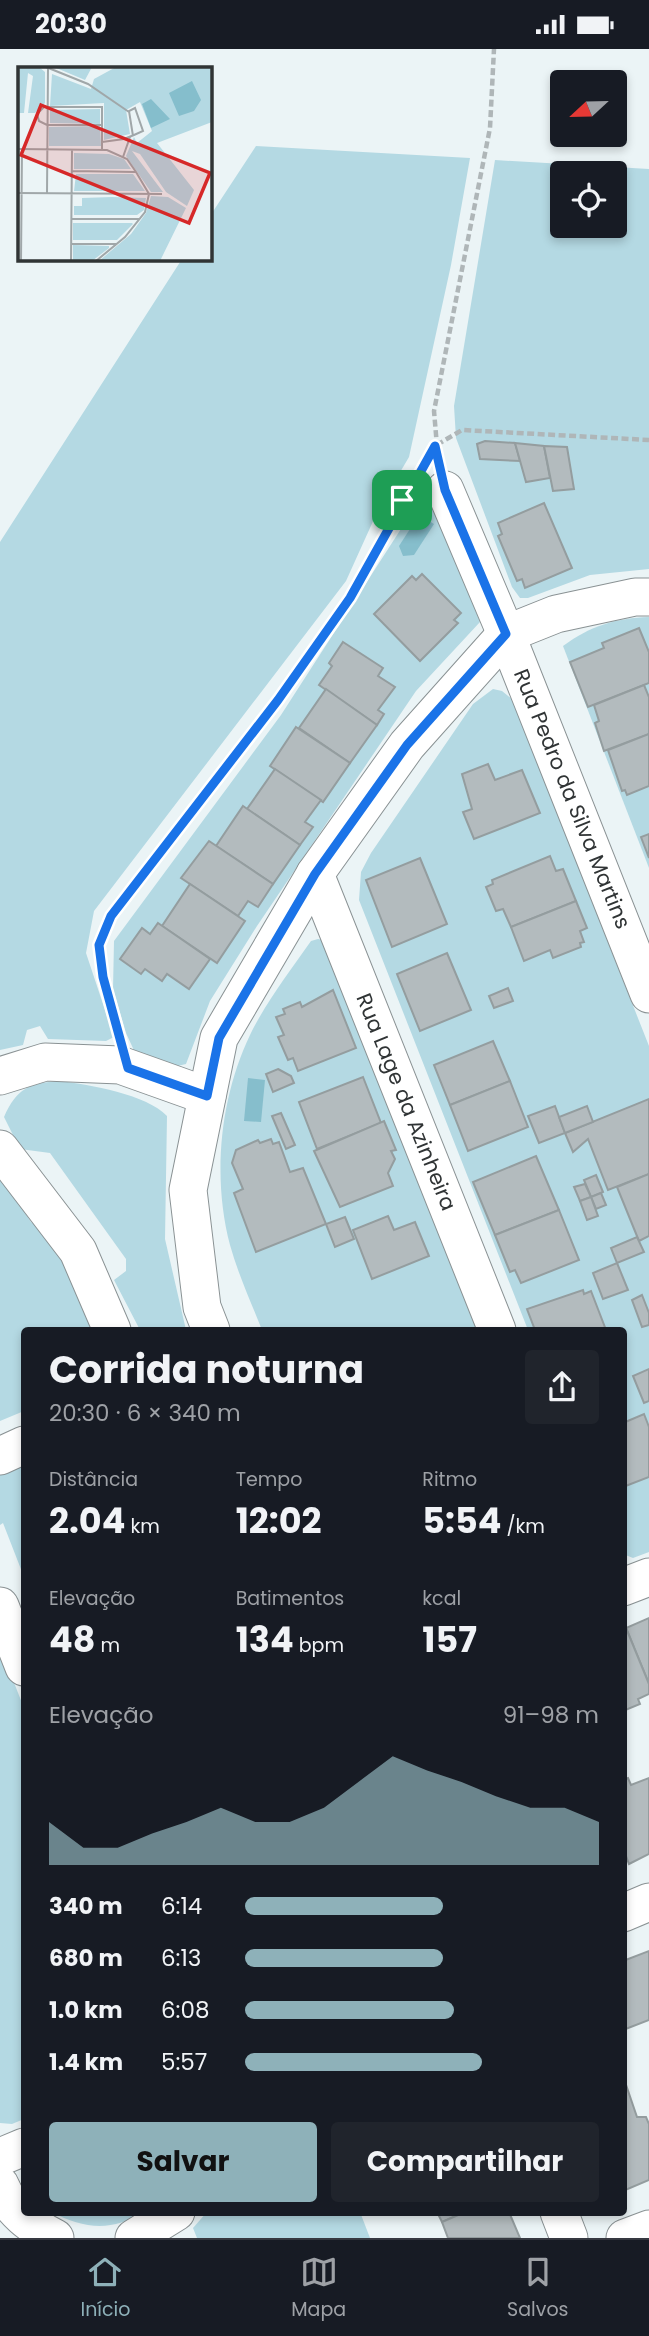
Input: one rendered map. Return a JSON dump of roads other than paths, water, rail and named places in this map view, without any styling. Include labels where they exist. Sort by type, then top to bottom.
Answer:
[{"type":"street","name":"Rua Pedro da Silva Martins","points":[[427,479],[506,634],[649,994]]},
{"type":"street","points":[[210,1327],[202,1307],[188,1190],[219,1038],[315,874],[407,745],[506,634],[556,614],[635,597],[649,597]]},
{"type":"street","name":"Rua Lage da Azinheira","points":[[315,874],[496,1327]]},
{"type":"street","points":[[0,1076],[45,1062],[128,1068],[207,1096]]},
{"type":"street","points":[[0,1149],[78,1251],[111,1327]]},
{"type":"street","points":[[0,1456],[21,1446]]},
{"type":"street","points":[[627,1585],[649,1577]]},
{"type":"street","points":[[0,1607],[21,1660]]},
{"type":"street","points":[[627,1911],[649,1902]]},
{"type":"street","points":[[0,2157],[21,2148]]},
{"type":"street","points":[[0,2185],[5,2197],[21,2215]]},
{"type":"street","points":[[22,2216],[30,2225],[55,2238]]},
{"type":"street","points":[[134,2238],[169,2216]]},
{"type":"street","points":[[163,2238],[173,2216]]},
{"type":"street","points":[[561,2216],[569,2238]]},
{"type":"street","points":[[625,2238],[649,2229]]}]
